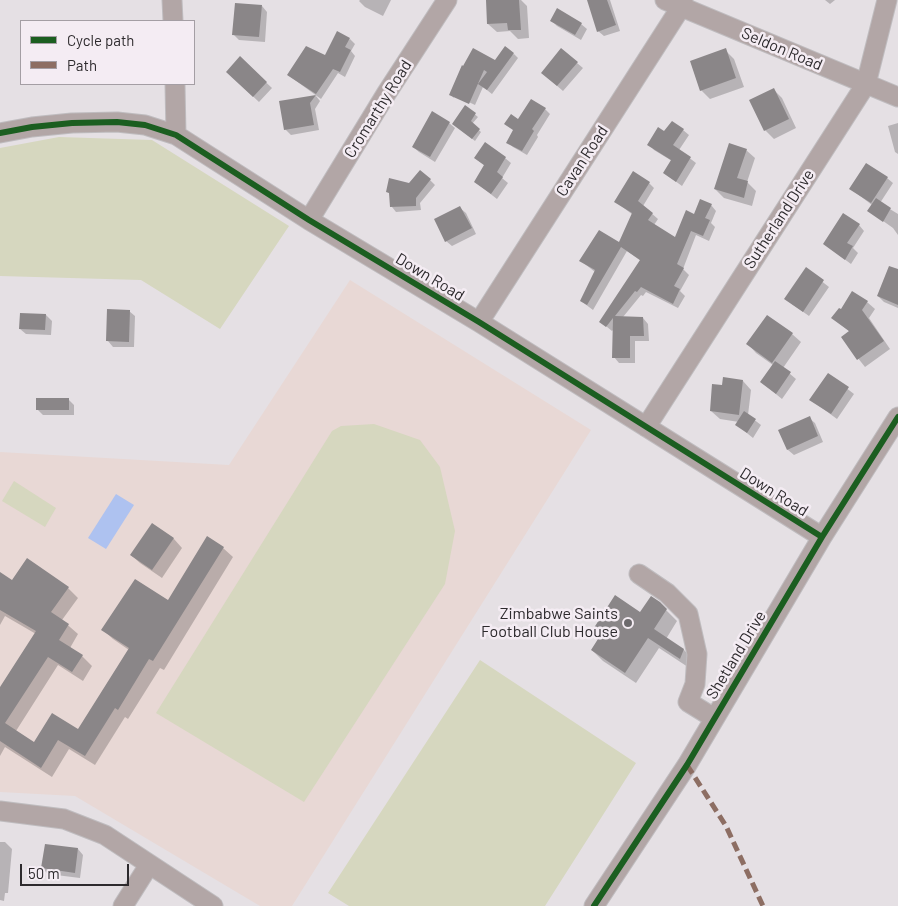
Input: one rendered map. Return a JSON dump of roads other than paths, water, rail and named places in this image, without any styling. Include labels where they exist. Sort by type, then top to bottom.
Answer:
[{"type":"street","points":[[172,0],[173,20]]},
{"type":"street","name":"Cromarthy Road","points":[[309,220],[386,94],[448,0]]},
{"type":"street","name":"Sutherland Drive","points":[[646,428],[866,84],[886,0]]},
{"type":"street","name":"Seldon Road","points":[[677,2],[898,97]]},
{"type":"street","name":"Cavan Road","points":[[480,322],[677,2]]},
{"type":"street","points":[[175,85],[176,135]]},
{"type":"street","name":"Down Road","points":[[0,133],[32,127],[72,123],[117,122],[145,124],[176,135],[309,220],[480,322],[822,537]]},
{"type":"street","name":"Shetland Drive","points":[[594,906],[687,765],[822,537],[898,417]]},
{"type":"street","points":[[639,574],[667,593],[688,614],[696,654],[695,684],[688,702],[714,718]]},
{"type":"street","points":[[0,811],[64,819],[105,835],[213,906]]},
{"type":"street","points":[[123,906],[149,865]]},
{"type":"water","points":[[116,494],[134,505],[106,549],[88,538]]},
{"type":"place","name":"Zimbabwe Saints Football Club House","points":[[628,623]]}]
